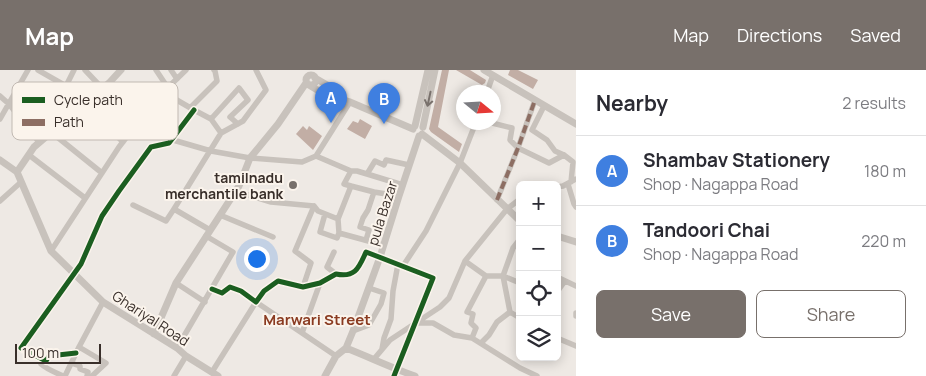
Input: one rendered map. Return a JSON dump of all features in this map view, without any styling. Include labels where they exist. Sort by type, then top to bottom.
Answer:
[{"type":"street","points":[[21,82],[28,70]]},
{"type":"street","points":[[38,70],[59,82]]},
{"type":"street","points":[[68,82],[74,70]]},
{"type":"street","points":[[85,70],[96,82]]},
{"type":"street","points":[[110,82],[121,70]]},
{"type":"street","points":[[156,70],[161,82]]},
{"type":"street","points":[[171,70],[177,79]]},
{"type":"street","points":[[174,82],[186,70]]},
{"type":"street","points":[[178,132],[192,109],[217,81],[214,70]]},
{"type":"street","points":[[133,205],[166,221],[221,132],[243,121],[266,90],[256,70]]},
{"type":"street","points":[[418,130],[428,70]]},
{"type":"street","points":[[418,130],[435,70]]},
{"type":"street","points":[[484,70],[576,124]]},
{"type":"street","points":[[489,85],[493,75]]},
{"type":"street","points":[[154,334],[176,284],[239,186],[250,158],[278,124],[310,78],[334,89],[347,101],[418,130],[460,163],[516,217]]},
{"type":"street","points":[[211,119],[239,88],[248,100],[230,117],[238,124]]},
{"type":"street","points":[[0,96],[12,108]]},
{"type":"street","points":[[0,119],[12,98]]},
{"type":"street","points":[[178,99],[211,119],[221,132]]},
{"type":"street","points":[[497,200],[535,100]]},
{"type":"street","points":[[46,361],[21,348],[81,264],[102,216],[151,148],[173,140],[210,151],[250,158],[302,162],[316,156],[332,131],[347,101]]},
{"type":"street","points":[[544,106],[532,130],[547,140],[555,151],[573,162],[572,182],[574,204],[576,207]]},
{"type":"street","points":[[501,125],[512,128],[510,140],[518,148],[549,163],[564,155]]},
{"type":"street","name":"pula Bazar","points":[[324,376],[336,356],[346,348],[353,332],[384,245],[418,130]]},
{"type":"street","points":[[382,349],[391,319],[393,291],[400,265],[426,231],[460,163],[473,130]]},
{"type":"street","points":[[0,160],[17,172],[34,147],[42,140]]},
{"type":"street","points":[[62,140],[102,173]]},
{"type":"street","points":[[51,251],[123,142]]},
{"type":"street","points":[[29,155],[85,198]]},
{"type":"street","points":[[316,156],[351,170],[403,185]]},
{"type":"street","points":[[367,174],[375,160],[384,165],[386,160],[409,165]]},
{"type":"street","points":[[351,170],[344,184],[398,196]]},
{"type":"street","name":"Ghariyal Road","points":[[17,172],[20,183],[51,251],[103,302],[215,374]]},
{"type":"street","points":[[0,201],[20,183]]},
{"type":"street","points":[[325,214],[320,232],[337,238],[339,233],[338,219],[351,186]]},
{"type":"street","points":[[236,191],[271,202],[314,206]]},
{"type":"street","points":[[366,240],[368,230],[360,227],[374,192]]},
{"type":"street","points":[[374,359],[390,340],[440,307],[449,298],[465,261],[507,209],[516,202]]},
{"type":"street","points":[[314,206],[318,212],[338,219]]},
{"type":"street","points":[[303,287],[311,263],[295,251],[314,206]]},
{"type":"street","points":[[174,209],[234,252],[177,348]]},
{"type":"street","points":[[220,215],[273,237]]},
{"type":"street","points":[[339,233],[384,245]]},
{"type":"street","points":[[561,237],[576,242]]},
{"type":"street","points":[[516,244],[503,276],[510,312],[517,316]]},
{"type":"street","points":[[334,252],[327,267],[336,274],[344,276],[352,273],[366,252],[433,278],[395,373]]},
{"type":"street","points":[[465,261],[486,276],[503,276],[516,282]]},
{"type":"street","points":[[215,374],[264,291],[278,281],[303,287],[320,283],[336,274]]},
{"type":"street","points":[[472,338],[476,328],[471,323],[473,314],[467,312],[486,276]]},
{"type":"street","points":[[561,279],[576,286]]},
{"type":"street","points":[[561,286],[565,281]]},
{"type":"street","points":[[302,333],[320,283]]},
{"type":"street","points":[[176,284],[205,302]]},
{"type":"street","points":[[212,289],[222,293],[230,287],[241,291],[336,356]]},
{"type":"street","points":[[353,332],[369,325],[381,304],[384,293],[369,288]]},
{"type":"street","points":[[92,376],[106,363],[77,350],[49,356],[41,364],[48,370],[64,376],[77,350],[103,302]]},
{"type":"street","points":[[481,343],[489,335],[497,322],[510,312]]},
{"type":"street","points":[[415,323],[433,323],[454,334],[472,338],[520,368],[537,376]]},
{"type":"street","points":[[561,340],[576,346]]},
{"type":"street","points":[[346,348],[374,359],[395,373],[415,376]]},
{"type":"street","points":[[174,376],[186,356]]},
{"type":"street","points":[[71,363],[80,366],[80,369],[88,372],[87,376]]},
{"type":"building","points":[[442,70],[449,70],[438,127],[462,144],[459,152],[429,129]]},
{"type":"building","points":[[456,70],[470,70],[486,80],[482,85]]},
{"type":"building","points":[[510,70],[518,70],[538,80],[533,89],[508,75]]},
{"type":"building","points":[[360,119],[372,126],[365,139],[347,129],[353,121],[358,123]]},
{"type":"building","points":[[303,126],[307,130],[309,126],[322,136],[313,150],[296,134]]},
{"type":"marked path","points":[[497,200],[535,100]]},
{"type":"cycle path","points":[[178,131],[194,110]]},
{"type":"cycle path","points":[[76,353],[49,356],[46,361],[21,348],[81,264],[102,216],[119,191],[151,147],[169,143],[171,140]]},
{"type":"cycle path","points":[[212,289],[222,293],[230,287],[241,291],[256,302],[264,291],[278,281],[303,287],[320,283],[336,274],[352,273],[359,267],[366,252],[433,278],[394,376]]},
{"type":"place","name":"Shambav Stationery","points":[[331,123]]},
{"type":"place","name":"Tandoori Chai","points":[[384,124]]},
{"type":"place","name":"tamilnadu merchantile bank","points":[[293,185]]},
{"type":"district","name":"Marwari Street","points":[[317,319]]}]
